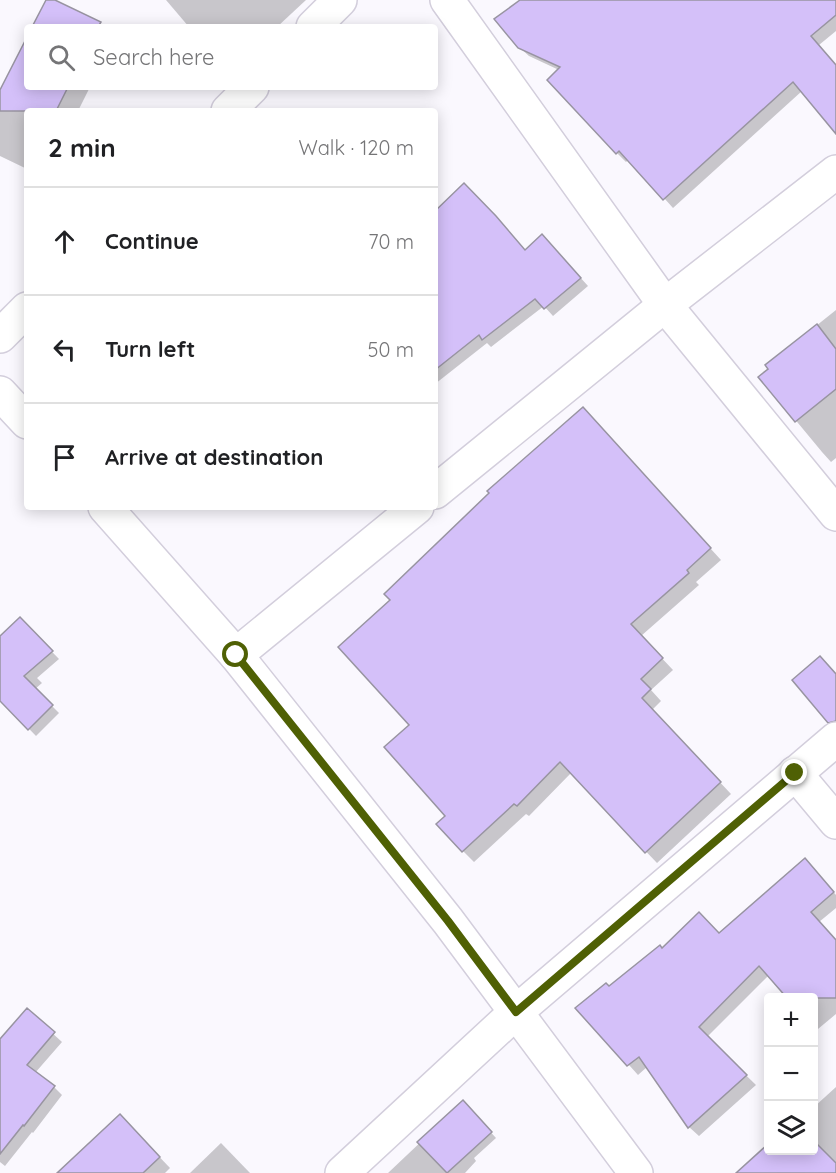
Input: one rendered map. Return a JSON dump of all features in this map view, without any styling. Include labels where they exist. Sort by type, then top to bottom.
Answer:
[{"type":"street","points":[[316,24],[340,0]]},
{"type":"street","points":[[447,0],[665,305],[836,514]]},
{"type":"street","points":[[231,108],[249,90]]},
{"type":"street","points":[[438,490],[665,305],[836,172]]},
{"type":"street","points":[[0,336],[24,312]]},
{"type":"street","points":[[0,393],[24,419]]},
{"type":"street","points":[[108,510],[236,655],[448,921],[636,1173]]},
{"type":"street","points":[[236,655],[413,510]]},
{"type":"street","points":[[342,1173],[516,1012],[836,739]]},
{"type":"street","points":[[795,773],[836,822]]},
{"type":"building","points":[[46,0],[55,0],[101,22],[100,24],[34,24]]},
{"type":"building","points":[[520,0],[836,0],[836,15],[811,36],[836,65],[836,134],[793,82],[663,200],[619,151],[616,154],[547,80],[560,67],[518,48],[494,19]]},
{"type":"building","points":[[24,43],[24,90],[66,90],[58,108],[0,111],[0,90]]},
{"type":"building","points":[[464,183],[525,250],[542,234],[581,278],[544,309],[535,299],[482,340],[479,335],[438,368],[438,208]]},
{"type":"building","points":[[817,324],[836,349],[836,389],[795,422],[758,377],[768,369],[765,365]]},
{"type":"building","points":[[583,407],[711,548],[687,570],[689,573],[631,624],[663,658],[641,679],[651,689],[642,698],[721,782],[645,853],[560,762],[517,806],[514,804],[462,852],[436,824],[445,816],[384,747],[409,725],[338,647],[390,600],[384,594],[489,493],[487,491]]},
{"type":"building","points":[[20,617],[53,651],[24,676],[53,705],[28,730],[0,701],[0,636]]},
{"type":"building","points":[[820,656],[836,674],[836,721],[828,723],[792,680]]},
{"type":"building","points":[[805,858],[834,892],[811,912],[836,940],[836,998],[818,998],[818,993],[783,993],[759,966],[699,1027],[747,1075],[688,1128],[639,1057],[627,1066],[575,1008],[606,983],[609,986],[660,945],[662,948],[699,912],[719,933]]},
{"type":"building","points":[[27,1008],[55,1032],[27,1065],[55,1086],[0,1154],[0,1039]]},
{"type":"building","points":[[463,1100],[492,1132],[447,1173],[417,1142]]},
{"type":"building","points":[[120,1114],[160,1157],[143,1173],[57,1173]]},
{"type":"building","points":[[818,1145],[836,1163],[836,1173],[736,1173],[764,1148],[764,1155],[818,1155]]},
{"type":"route","points":[[236,655],[448,921],[516,1012],[795,773]]}]
